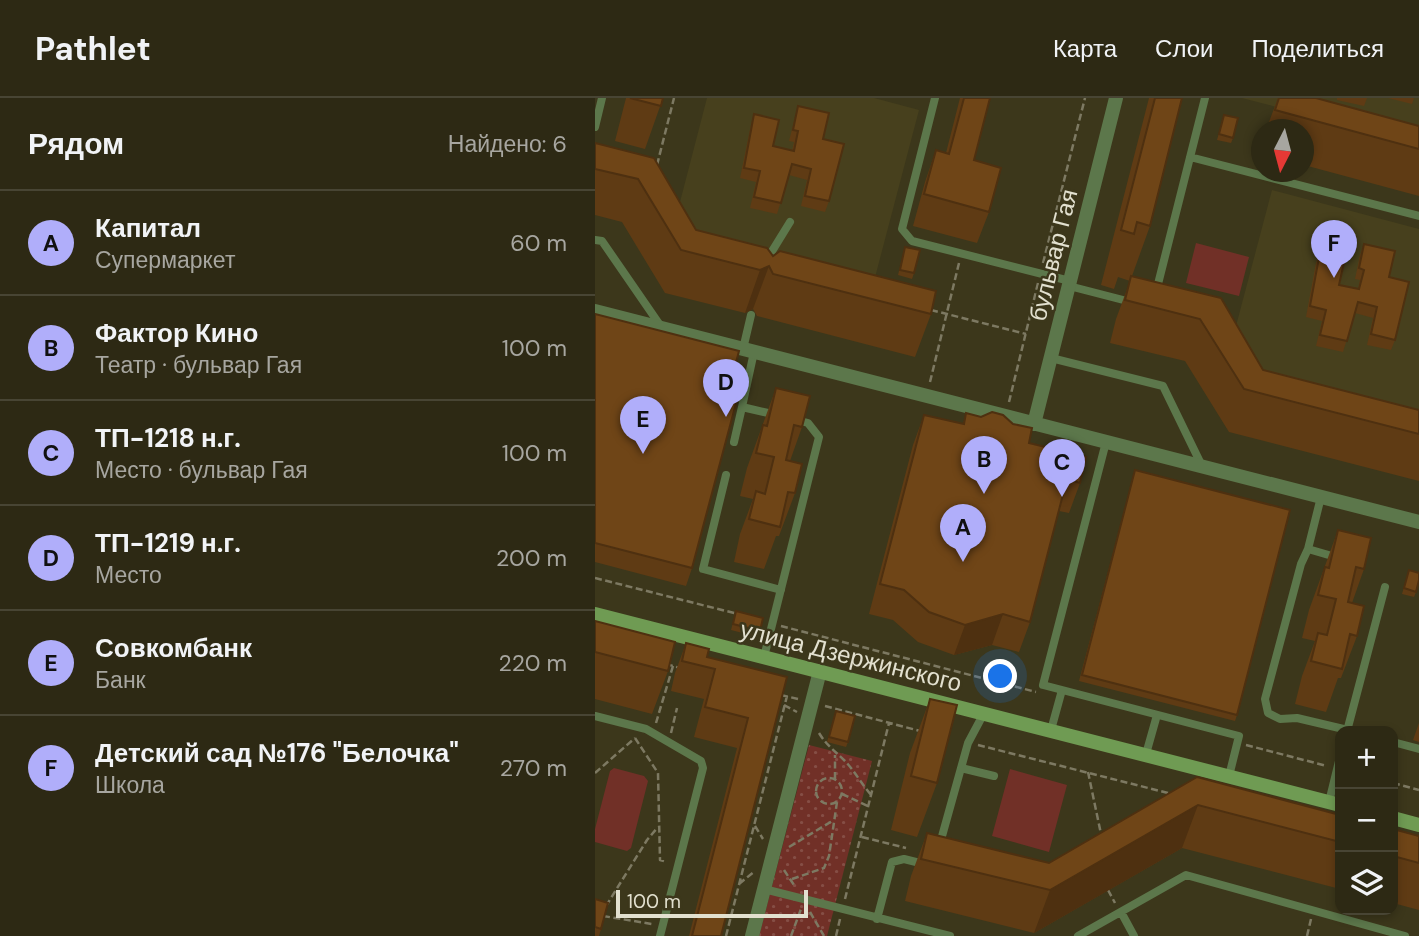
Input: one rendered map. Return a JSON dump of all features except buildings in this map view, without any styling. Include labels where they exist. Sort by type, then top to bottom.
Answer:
[{"type":"main road","name":"улица Дзержинского","points":[[595,614],[1335,803]]},
{"type":"main road","points":[[1398,819],[1419,825]]},
{"type":"street","name":"бульвар Гая","points":[[1034,424],[1117,98]]},
{"type":"street","points":[[595,311],[1419,522]]},
{"type":"street","points":[[752,936],[820,671]]},
{"type":"lane","points":[[595,127],[602,98]]},
{"type":"lane","points":[[935,98],[902,229],[912,241],[1040,274],[1139,304]]},
{"type":"lane","points":[[1152,307],[1205,98]]},
{"type":"lane","points":[[1190,157],[1419,216]]},
{"type":"lane","points":[[764,266],[790,222]]},
{"type":"lane","points":[[595,240],[603,242],[663,328]]},
{"type":"lane","points":[[734,442],[742,407],[751,315]]},
{"type":"lane","points":[[1051,358],[1163,386],[1202,466]]},
{"type":"lane","points":[[742,407],[809,423],[819,437],[764,657]]},
{"type":"lane","points":[[1107,442],[1043,685],[1061,694],[1239,736],[1229,776]]},
{"type":"lane","points":[[726,475],[703,569],[781,590]]},
{"type":"lane","points":[[1321,497],[1265,699],[1268,713],[1280,719],[1297,718],[1335,728]]},
{"type":"lane","points":[[1308,549],[1345,559]]},
{"type":"lane","points":[[1350,726],[1385,587]]},
{"type":"lane","points":[[1051,730],[1061,694]]},
{"type":"lane","points":[[877,919],[892,862],[904,859],[933,866],[968,743],[984,713]]},
{"type":"lane","points":[[1146,754],[1157,715]]},
{"type":"lane","points":[[595,716],[646,729],[701,761],[703,768],[660,936]]},
{"type":"lane","points":[[1398,743],[1419,749]]},
{"type":"lane","points":[[961,768],[994,776]]},
{"type":"lane","points":[[1078,936],[1186,875],[1405,936]]},
{"type":"lane","points":[[764,889],[842,911],[950,936]]},
{"type":"lane","points":[[1121,912],[1134,936]]},
{"type":"path","points":[[654,174],[674,98]]},
{"type":"path","points":[[1008,406],[1085,98]]},
{"type":"path","points":[[930,385],[960,261]]},
{"type":"path","points":[[921,307],[1026,334]]},
{"type":"path","points":[[595,578],[748,617]]},
{"type":"path","points":[[772,623],[1061,694]]},
{"type":"path","points":[[726,936],[787,696]]},
{"type":"path","points":[[784,705],[809,718],[828,749],[846,762],[854,777],[872,797]]},
{"type":"path","points":[[669,740],[677,708]]},
{"type":"path","points":[[836,936],[889,723]]},
{"type":"path","points":[[635,738],[657,773],[660,860],[677,864]]},
{"type":"path","points":[[1237,743],[1335,767]]},
{"type":"path","points":[[835,754],[835,779]]},
{"type":"path","points":[[1088,772],[1103,844]]},
{"type":"path","points":[[790,879],[824,868],[829,856],[837,802],[842,794],[841,785],[835,779],[826,778],[818,784],[816,793],[820,801],[828,804],[837,802]]},
{"type":"path","points":[[1398,784],[1419,790]]},
{"type":"path","points":[[842,794],[870,807]]},
{"type":"path","points":[[754,824],[824,936]]},
{"type":"path","points":[[599,922],[600,916],[647,839],[659,827]]},
{"type":"path","points":[[862,837],[915,850]]},
{"type":"path","points":[[1108,890],[1121,912]]},
{"type":"path","points":[[791,936],[803,900]]},
{"type":"path","points":[[597,908],[600,916]]},
{"type":"path","points":[[1308,936],[1313,910]]},
{"type":"path","points":[[600,916],[662,926]]},
{"type":"shaded area","points":[[707,98],[874,98],[919,110],[873,285],[701,241],[680,202]]},
{"type":"shaded area","points":[[1242,98],[1419,98],[1419,144]]},
{"type":"shaded area","points":[[1272,190],[1419,229],[1419,422],[1265,381],[1236,326]]},
{"type":"shaded area","points":[[1196,243],[1249,257],[1239,296],[1186,283]]},
{"type":"shaded area","points":[[809,745],[872,761],[827,936],[759,936]]},
{"type":"shaded area","points":[[614,768],[644,776],[648,781],[631,848],[627,851],[595,842],[595,829],[610,771]]},
{"type":"shaded area","points":[[1010,769],[1067,785],[1049,852],[992,836]]},
{"type":"place","name":"Детский сад №176 \"Белочка\"","points":[[1334,278]]},
{"type":"place","name":"ТП-1219 н.г.","points":[[726,417]]},
{"type":"place","name":"Совкомбанк","points":[[643,454]]},
{"type":"place","name":"Фактор Кино","points":[[984,494]]},
{"type":"place","name":"ТП-1218 н.г.","points":[[1062,497]]},
{"type":"place","name":"Капитал","points":[[963,562]]}]
